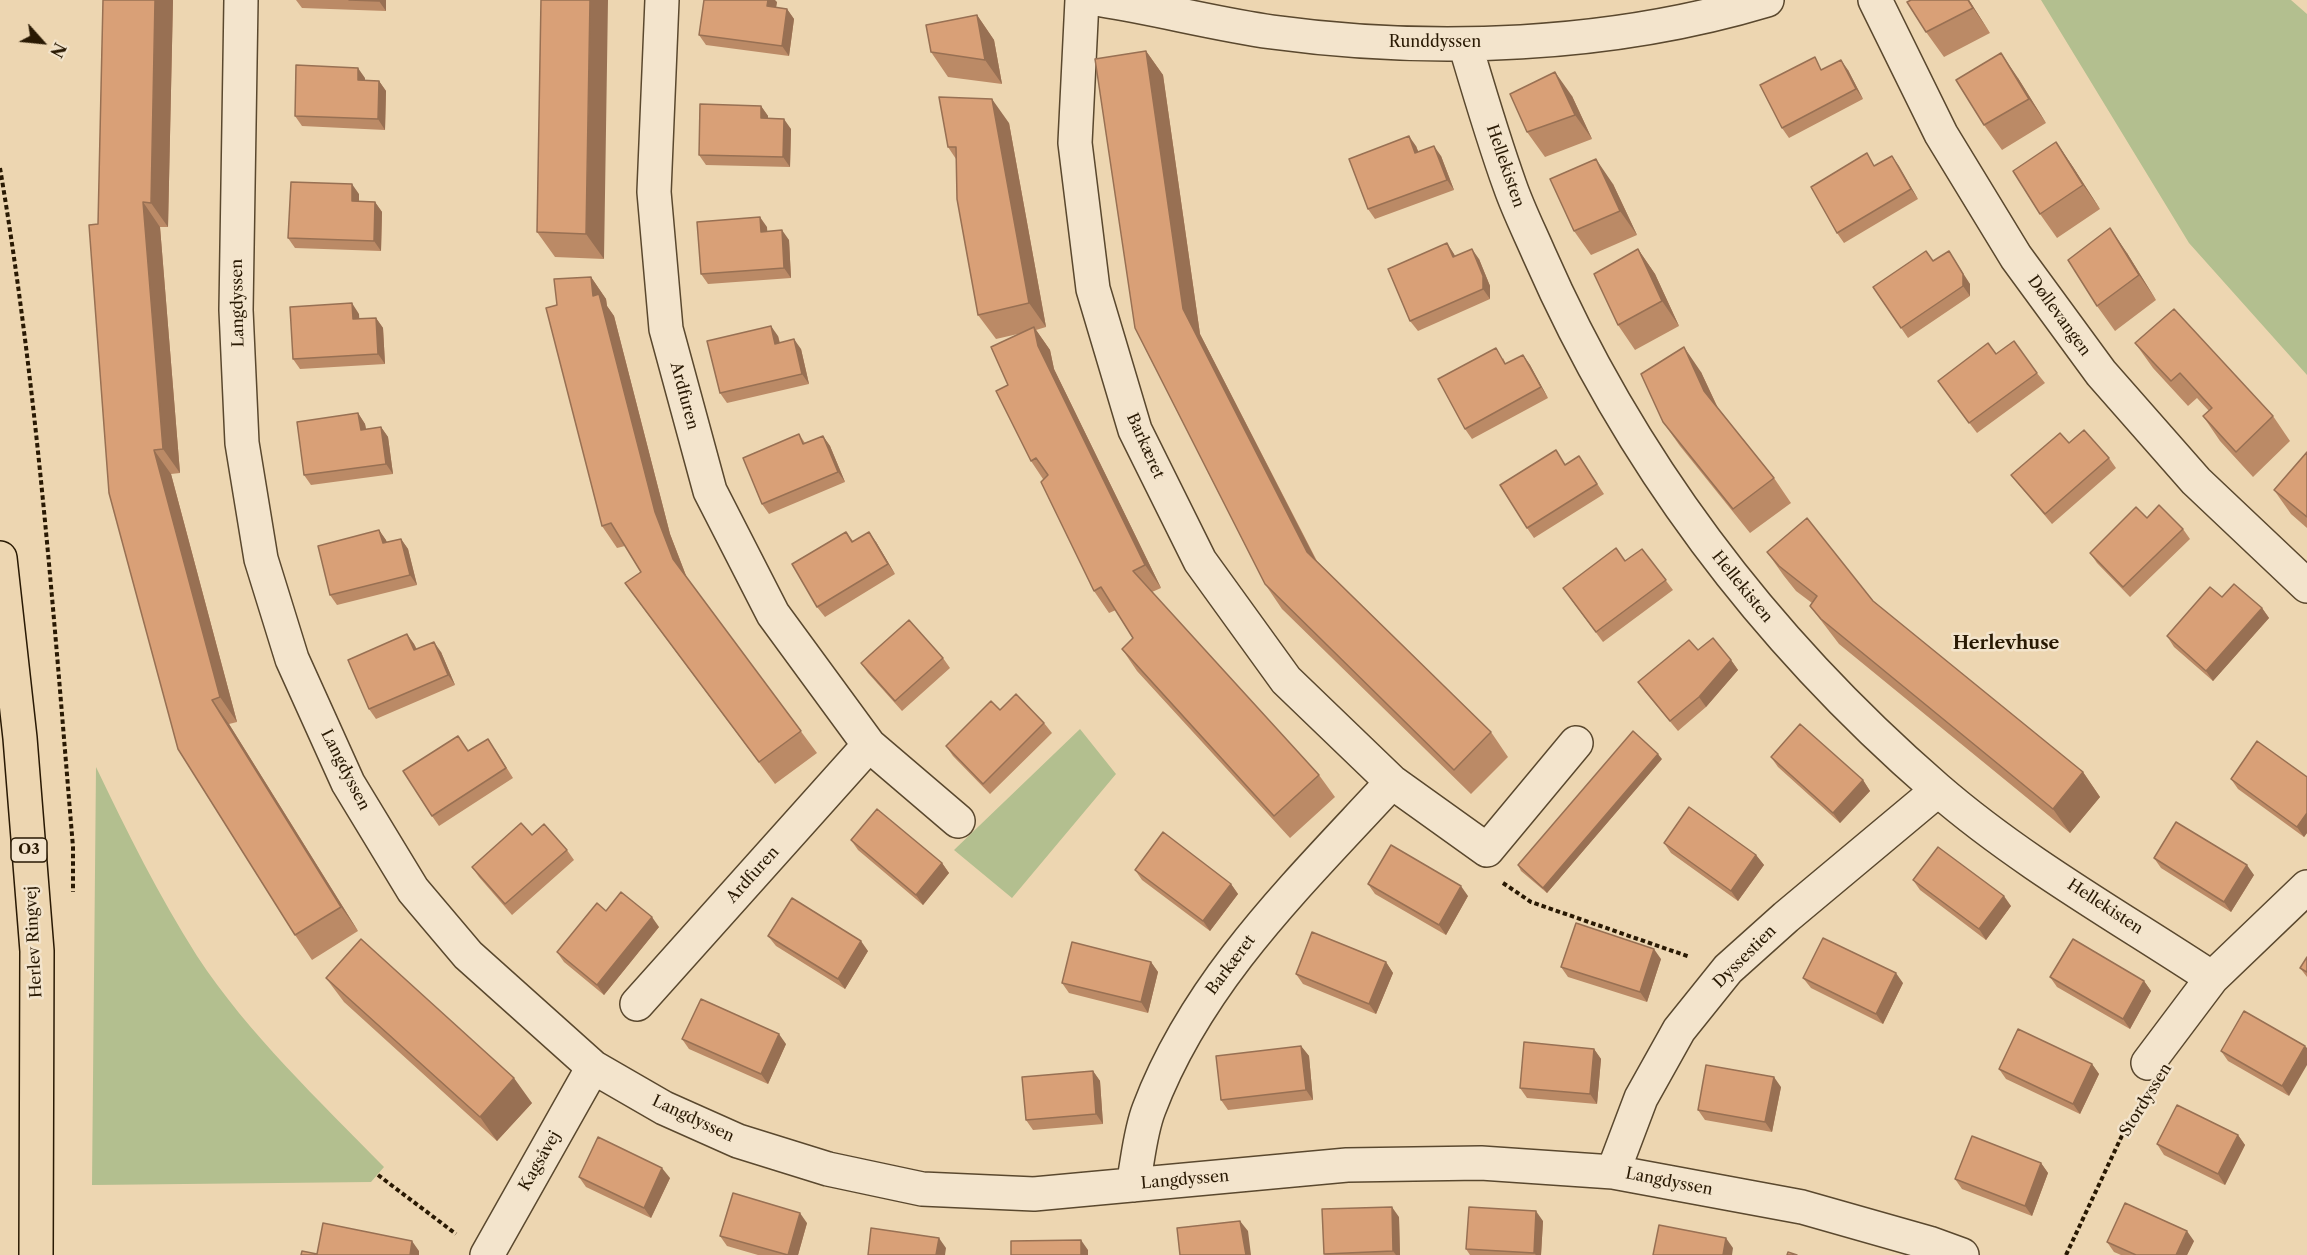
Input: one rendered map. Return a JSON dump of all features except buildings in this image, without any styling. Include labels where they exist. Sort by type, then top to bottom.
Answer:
[{"type":"main road","name":"Herlev Ringvej","points":[[0,558],[20,738],[37,951],[36,1255]]},
{"type":"street","name":"Langdyssen","points":[[241,0],[236,310],[242,443],[261,559],[292,659],[348,783],[413,890],[468,955],[593,1067],[664,1108],[738,1141],[828,1169],[922,1189],[1034,1194],[1347,1166],[1481,1163],[1613,1172],[1802,1207],[1929,1243],[1962,1255]]},
{"type":"street","name":"Ardfuren","points":[[662,0],[654,192],[666,329],[710,491],[773,614],[869,745],[958,821]]},
{"type":"street","name":"Barkæret","points":[[1082,0],[1075,143],[1093,289],[1135,429],[1200,561],[1286,680],[1392,782],[1487,850]]},
{"type":"street","name":"Runddyssen","points":[[1102,0],[1271,32],[1368,41],[1466,44],[1566,38],[1665,23],[1767,0]]},
{"type":"street","name":"Døllevangen","points":[[1875,0],[1941,134],[2016,257],[2058,315],[2101,373],[2196,481],[2307,586]]},
{"type":"street","name":"Hellekisten","points":[[1466,44],[1510,187],[1570,324],[1643,454],[1730,576],[1829,688],[1938,790],[2002,840],[2212,978]]},
{"type":"street","points":[[1487,850],[1576,743]]},
{"type":"street","name":"Ardfuren","points":[[637,1004],[869,745]]},
{"type":"street","name":"Barkæret","points":[[1133,1185],[1148,1111],[1196,1011],[1264,920],[1392,782]]},
{"type":"street","name":"Dyssestien","points":[[1613,1172],[1641,1098],[1679,1030],[1728,969],[1786,917],[1938,790]]},
{"type":"street","name":"Stordyssen","points":[[2149,1077],[2212,978],[2307,887]]},
{"type":"street","name":"Kagsåvej","points":[[487,1255],[593,1067]]},
{"type":"path","points":[[1487,850],[1495,876],[1531,902],[1728,969]]},
{"type":"path","name":"Stordyssen","points":[[2066,1255],[2149,1077]]},
{"type":"path","points":[[378,1175],[457,1235]]},
{"type":"green space","points":[[2041,0],[2291,0],[2307,14],[2307,375],[2189,243]]},
{"type":"green space","points":[[1080,729],[1116,774],[1012,898],[954,850]]},
{"type":"green space","points":[[96,767],[144,863],[197,956],[217,985],[262,1040],[384,1167],[371,1182],[92,1185]]},
{"type":"district","name":"Herlevhuse","points":[[2006,644]]}]
